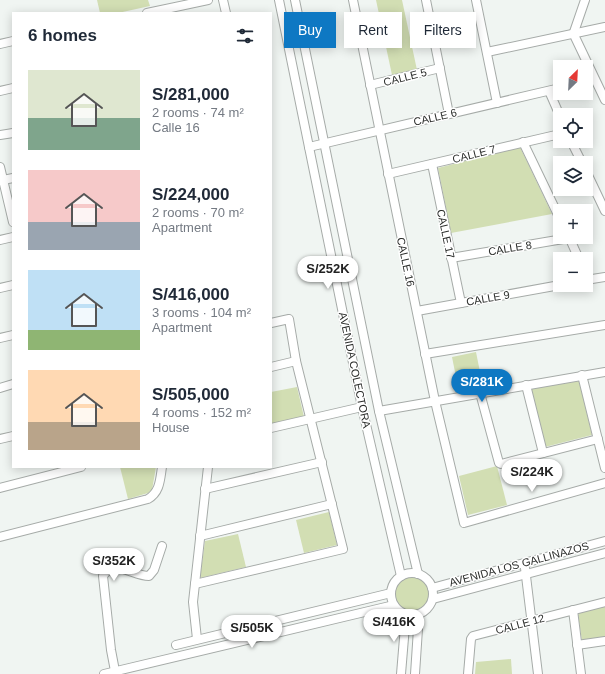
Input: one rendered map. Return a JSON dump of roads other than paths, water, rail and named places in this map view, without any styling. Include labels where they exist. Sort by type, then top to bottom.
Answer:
[{"type":"street","points":[[152,12],[208,0]]},
{"type":"street","points":[[223,0],[226,12]]},
{"type":"street","name":"AVENIDA COLECTORA","points":[[279,0],[362,407],[401,576]]},
{"type":"street","name":"AVENIDA COLECTORA","points":[[295,0],[326,143],[379,411],[418,574]]},
{"type":"street","name":"CALLE 16","points":[[353,0],[425,354],[464,523],[605,483]]},
{"type":"street","points":[[426,0],[449,114]]},
{"type":"street","points":[[476,0],[497,103]]},
{"type":"street","points":[[585,0],[574,32],[574,37],[605,100]]},
{"type":"street","points":[[487,52],[574,32],[605,27]]},
{"type":"street","points":[[0,44],[12,41]]},
{"type":"street","name":"CALLE 5","points":[[370,85],[440,68]]},
{"type":"street","points":[[0,91],[12,88]]},
{"type":"street","name":"CALLE 6","points":[[309,147],[553,90]]},
{"type":"street","points":[[549,91],[556,108]]},
{"type":"street","points":[[0,136],[12,133]]},
{"type":"street","name":"CALLE 7","points":[[388,174],[553,136]]},
{"type":"street","points":[[523,142],[553,204]]},
{"type":"street","name":"CALLE 17","points":[[432,164],[461,303]]},
{"type":"street","points":[[0,167],[12,218]]},
{"type":"street","points":[[3,180],[12,178]]},
{"type":"street","points":[[593,186],[605,211]]},
{"type":"street","points":[[0,240],[12,237]]},
{"type":"street","name":"CALLE 8","points":[[451,258],[553,241]]},
{"type":"street","points":[[593,278],[605,277]]},
{"type":"street","points":[[0,288],[12,285]]},
{"type":"street","name":"CALLE 9","points":[[417,311],[553,286]]},
{"type":"street","points":[[195,584],[343,549],[296,361],[289,319],[272,323]]},
{"type":"street","points":[[425,354],[605,325]]},
{"type":"street","points":[[0,338],[12,335]]},
{"type":"street","points":[[272,367],[296,361]]},
{"type":"street","points":[[379,411],[605,372]]},
{"type":"street","points":[[582,375],[605,468]]},
{"type":"street","points":[[0,388],[12,384]]},
{"type":"street","points":[[526,385],[543,453]]},
{"type":"street","points":[[480,393],[499,462],[501,464],[598,439]]},
{"type":"street","points":[[272,428],[362,407]]},
{"type":"street","points":[[0,439],[12,436]]},
{"type":"street","points":[[205,489],[322,462]]},
{"type":"street","points":[[0,488],[77,468]]},
{"type":"street","points":[[0,538],[148,499],[157,492],[162,468]]},
{"type":"street","points":[[198,639],[193,602],[208,468]]},
{"type":"street","points":[[200,536],[332,504]]},
{"type":"street","name":"AVENIDA LOS GALLINAZOS","points":[[432,588],[524,561],[605,541]]},
{"type":"street","points":[[115,671],[111,650],[103,576],[108,569],[116,567],[140,576],[149,576],[154,570],[162,546]]},
{"type":"street","name":"AVENIDA LOS GALLINAZOS","points":[[433,599],[525,573],[605,553]]},
{"type":"street","points":[[524,561],[538,674]]},
{"type":"street","points":[[408,573],[418,574],[427,579],[432,588],[433,599],[426,610],[419,614],[406,614],[394,605],[391,593],[396,580],[401,576],[408,573]]},
{"type":"street","points":[[176,645],[391,593]]},
{"type":"street","name":"CALLE 12","points":[[468,674],[471,639],[473,636],[605,602]]},
{"type":"street","points":[[104,674],[394,605]]},
{"type":"street","points":[[573,610],[581,674]]},
{"type":"street","points":[[402,674],[406,614]]},
{"type":"street","points":[[415,674],[419,614]]},
{"type":"street","points":[[577,645],[605,641]]}]
